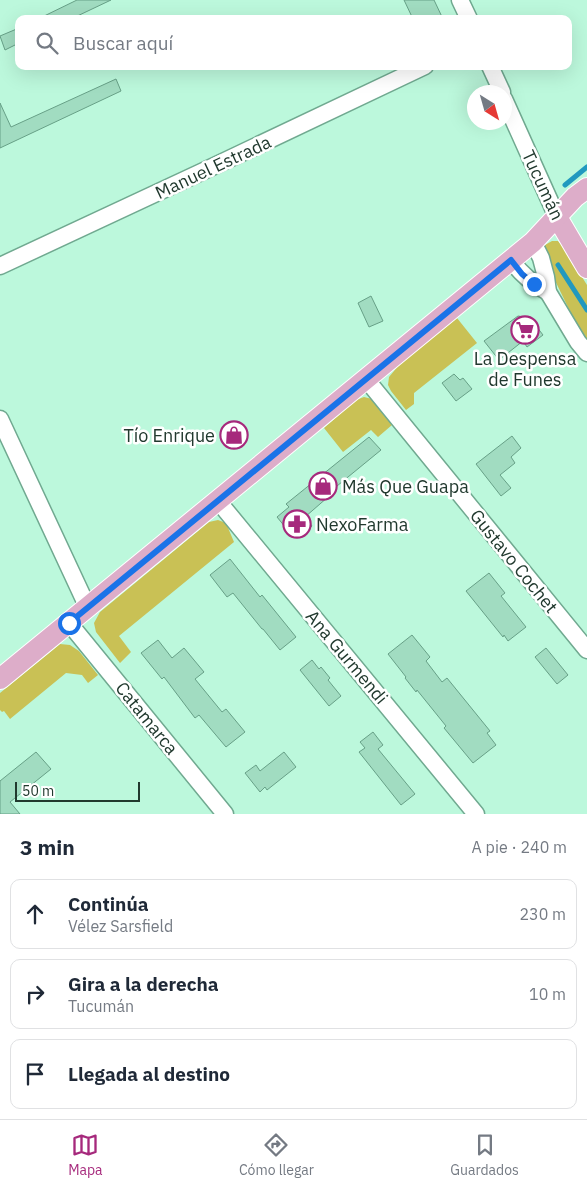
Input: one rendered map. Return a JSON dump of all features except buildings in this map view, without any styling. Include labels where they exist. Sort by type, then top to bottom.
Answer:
[{"type":"main road","points":[[0,679],[533,242],[575,197],[587,188]]},
{"type":"main road","name":"Tucumán","points":[[557,216],[587,268]]},
{"type":"street","points":[[460,0],[467,15]]},
{"type":"street","name":"Manuel Estrada","points":[[0,266],[417,70]]},
{"type":"street","points":[[492,70],[499,85]]},
{"type":"street","name":"Tucumán","points":[[512,117],[557,216]]},
{"type":"street","name":"Tucumán","points":[[533,242],[541,258],[548,292],[578,342],[587,353]]},
{"type":"street","name":"Tucumán","points":[[511,260],[522,274],[548,292]]},
{"type":"street","name":"Gustavo Cochet","points":[[366,379],[587,650]]},
{"type":"street","points":[[0,419],[88,608]]},
{"type":"street","name":"Ana Gurmendi","points":[[218,501],[476,814]]},
{"type":"street","name":"Catamarca","points":[[69,623],[225,814]]},
{"type":"shaded area","points":[[552,241],[558,241],[564,248],[587,285],[587,342],[579,330],[547,264],[543,250],[545,245]]},
{"type":"shaded area","points":[[457,318],[477,343],[414,393],[414,404],[406,410],[391,391],[388,385],[389,377],[399,365]]},
{"type":"shaded area","points":[[364,397],[372,399],[392,425],[378,437],[371,430],[343,452],[324,428],[356,400]]},
{"type":"shaded area","points":[[218,520],[226,523],[234,542],[119,636],[131,652],[120,663],[96,632],[94,623],[100,612],[209,522]]},
{"type":"shaded area","points":[[60,644],[70,645],[79,651],[98,675],[88,683],[82,675],[66,673],[10,719],[4,711],[0,710],[0,693]]},
{"type":"waterway","points":[[565,185],[587,167]]},
{"type":"waterway","points":[[558,265],[587,310]]},
{"type":"place","name":"La Despensa de Funes","points":[[525,330]]},
{"type":"place","name":"Tío Enrique","points":[[234,435]]},
{"type":"place","name":"Más Que Guapa","points":[[323,486]]},
{"type":"place","name":"NexoFarma","points":[[297,524]]},
{"type":"route","points":[[69,623],[511,260],[522,274],[534,284]]}]
